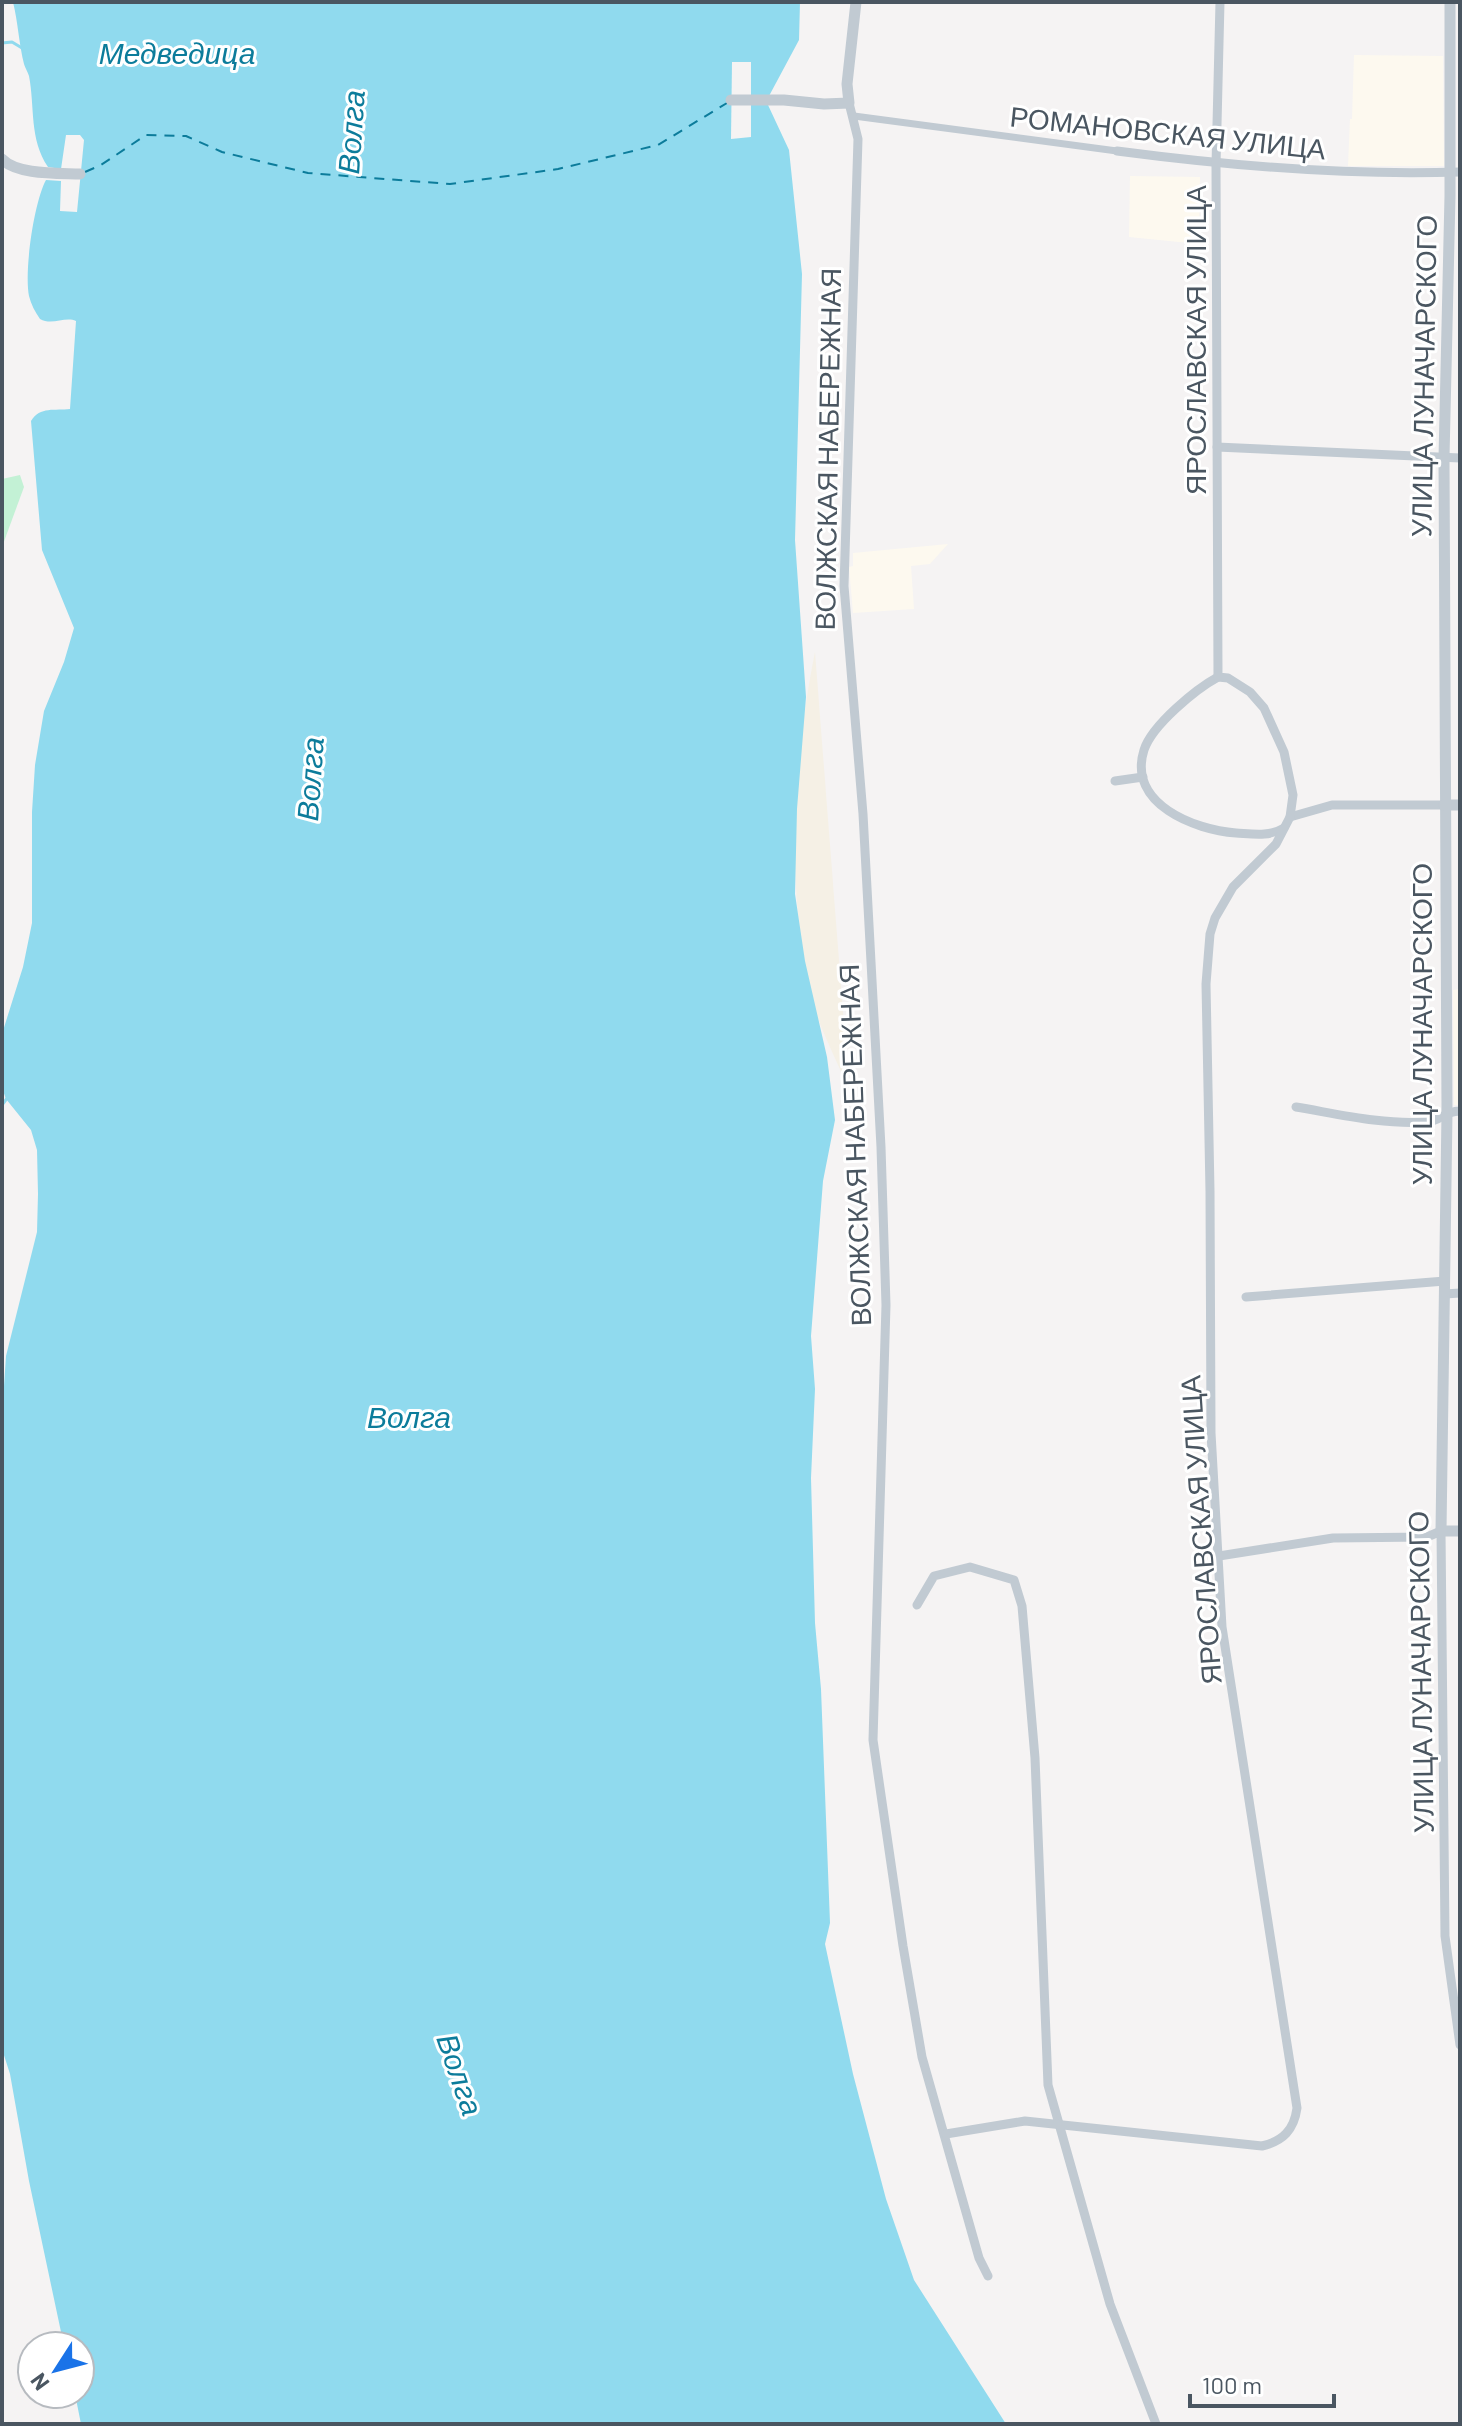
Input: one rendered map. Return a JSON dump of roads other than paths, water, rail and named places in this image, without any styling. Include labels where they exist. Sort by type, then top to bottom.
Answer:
[{"type":"street","name":"ВОЛЖСКАЯ НАБЕРЕЖНАЯ","points":[[856,2],[847,84],[858,139],[844,586],[863,814],[886,1305],[873,1740],[922,2057],[979,2258],[988,2276]]},
{"type":"street","name":"ЯРОСЛАВСКАЯ УЛИЦА","points":[[946,2134],[1025,2121],[1262,2146],[1283,2138],[1296,2116],[1222,1627],[1211,1433],[1211,1205],[1206,1044],[1210,934],[1224,902],[1245,873],[1276,844],[1290,817],[1293,795],[1290,774],[1276,730],[1264,708],[1250,692],[1228,678],[1218,677],[1216,165],[1220,2]]},
{"type":"street","name":"УЛИЦА ЛУНАЧАРСКОГО","points":[[1450,2],[1455,172],[1444,458],[1444,805],[1454,1112],[1445,1287],[1441,1531],[1445,1936],[1460,2045]]},
{"type":"street","points":[[731,100],[849,103]]},
{"type":"street","name":"РОМАНОВСКАЯ УЛИЦА","points":[[854,116],[1197,160],[1216,165],[1329,172],[1455,172]]},
{"type":"street","points":[[2,159],[14,167],[80,174]]},
{"type":"street","points":[[1217,447],[1460,458]]},
{"type":"street","points":[[1218,677],[1191,696],[1153,735],[1144,751],[1143,777],[1149,791],[1169,812],[1199,827],[1269,834],[1284,828]]},
{"type":"street","points":[[1115,781],[1143,777]]},
{"type":"street","points":[[1290,817],[1332,805],[1460,805]]},
{"type":"street","points":[[1296,1107],[1415,1122],[1436,1121],[1454,1112]]},
{"type":"street","points":[[1246,1297],[1445,1287],[1460,1293]]},
{"type":"street","points":[[1219,1556],[1333,1538],[1427,1537],[1441,1531],[1460,1531]]},
{"type":"street","points":[[917,1605],[934,1576],[970,1567],[1014,1580],[1022,1606],[1035,1758],[1048,2085],[1110,2304],[1156,2424]]},
{"type":"water","name":"Волга","points":[[13,2],[800,2],[799,40],[769,96],[768,105],[789,150],[802,274],[795,540],[806,697],[797,809],[795,894],[805,961],[827,1057],[835,1120],[823,1181],[811,1336],[815,1389],[811,1478],[815,1623],[821,1689],[830,1923],[825,1944],[853,2074],[886,2199],[914,2280],[1006,2424],[81,2424],[78,2410],[96,2410],[96,2330],[61,2330],[10,2074],[2,2049],[4,1386],[6,1356],[37,1232],[38,1194],[37,1150],[31,1130],[6,1099],[2,1088],[2,1034],[23,967],[32,923],[32,812],[35,765],[44,711],[74,628],[42,550],[31,421],[43,411],[70,409],[76,321],[49,322],[40,319],[29,296],[28,270],[34,220],[46,180],[61,181],[60,211],[77,212],[84,140],[80,135],[66,135],[61,169],[48,167],[35,134],[29,76],[22,57]]},
{"type":"waterway","name":"Медведица","points":[[2,43],[12,42],[27,51]]},
{"type":"waterway","points":[[2,1105],[8,1097]]}]
